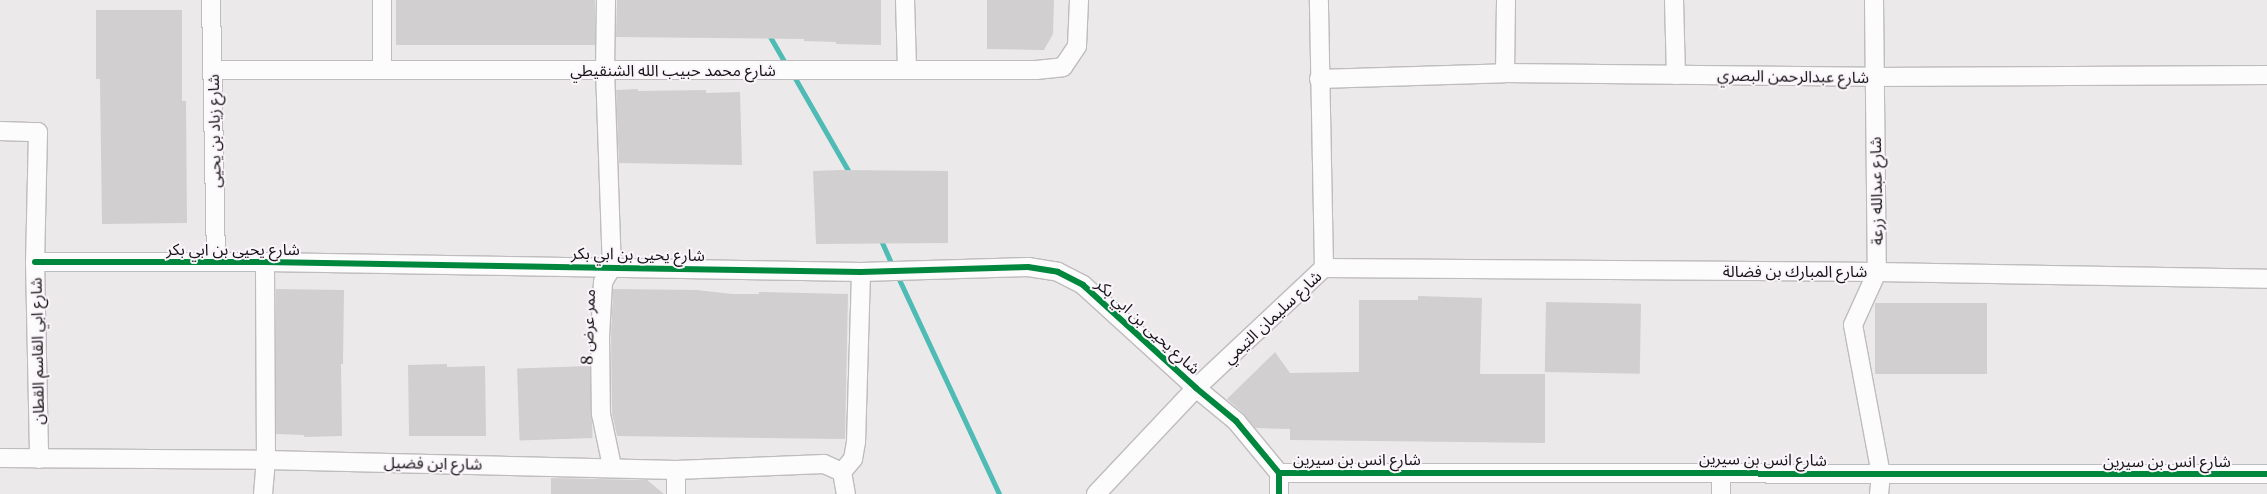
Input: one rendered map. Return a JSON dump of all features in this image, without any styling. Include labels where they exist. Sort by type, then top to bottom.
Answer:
[{"type":"street","name":"شارع زياد بن يحيى","points":[[211,0],[216,262]]},
{"type":"street","points":[[382,0],[382,69]]},
{"type":"street","name":"ممر عرض 8","points":[[606,0],[605,70],[612,266],[603,282],[600,337],[601,414],[612,466]]},
{"type":"street","points":[[905,0],[906,69]]},
{"type":"street","name":"شارع محمد حبيب الله الشنقيطي","points":[[212,70],[1036,70],[1064,67],[1077,46],[1078,0]]},
{"type":"street","name":"شارع سليمان التيمي","points":[[1096,494],[1196,388],[1324,268],[1319,0]]},
{"type":"street","points":[[1505,73],[1506,0]]},
{"type":"street","points":[[1674,0],[1676,75]]},
{"type":"street","name":"شارع عبدالله زرعة","points":[[1874,0],[1877,272],[1853,325],[1881,475],[1879,494]]},
{"type":"street","name":"شارع عبدالرحمن البصري","points":[[1319,78],[1505,73],[1874,77],[2267,75]]},
{"type":"street","name":"شارع ابي القاسم القطان","points":[[0,132],[38,132],[35,262],[39,459]]},
{"type":"street","name":"شارع يحيى بن ابي بكر","points":[[35,262],[265,262],[612,266],[862,272],[1028,267],[1058,272],[1083,285],[1196,388],[1236,421],[1279,473]]},
{"type":"street","points":[[263,494],[266,460],[265,262]]},
{"type":"street","name":"شارع المبارك بن فضالة","points":[[1324,268],[1877,272],[2267,279]]},
{"type":"street","points":[[846,494],[842,472],[853,459],[856,442],[862,272]]},
{"type":"street","name":"شارع ابن فضيل","points":[[0,458],[612,466],[676,470],[824,464],[842,472]]},
{"type":"street","points":[[676,470],[676,494]]},
{"type":"street","points":[[1720,494],[1721,472]]},
{"type":"street","name":"شارع انس بن سيرين","points":[[1279,494],[1279,473],[2267,474]]},
{"type":"building","points":[[396,0],[595,0],[595,45],[396,45]]},
{"type":"building","points":[[617,0],[881,0],[881,45],[836,44],[836,42],[804,41],[804,39],[616,37]]},
{"type":"building","points":[[987,0],[1054,0],[1053,34],[1044,50],[987,49]]},
{"type":"building","points":[[96,10],[182,10],[182,101],[186,101],[187,223],[102,224],[100,79],[96,79]]},
{"type":"building","points":[[638,89],[638,91],[706,90],[706,93],[740,92],[742,165],[619,163],[616,90]]},
{"type":"building","points":[[813,171],[948,171],[948,243],[816,244]]},
{"type":"building","points":[[276,289],[344,290],[343,364],[341,364],[342,436],[304,437],[304,435],[276,434]]},
{"type":"building","points":[[613,289],[697,290],[732,294],[759,294],[759,292],[848,294],[845,439],[617,436],[612,413],[611,337]]},
{"type":"building","points":[[1418,296],[1482,298],[1480,374],[1545,374],[1545,443],[1290,440],[1290,429],[1255,428],[1243,413],[1227,399],[1275,352],[1290,373],[1359,372],[1359,300],[1418,300]]},
{"type":"building","points":[[1546,302],[1641,304],[1640,374],[1545,372]]},
{"type":"building","points":[[1875,303],[1987,303],[1987,374],[1875,374]]},
{"type":"building","points":[[447,364],[447,367],[485,366],[486,436],[409,436],[408,365]]},
{"type":"building","points":[[590,366],[593,438],[520,441],[517,369]]},
{"type":"building","points":[[551,478],[647,480],[664,494],[551,494]]},
{"type":"waterway","points":[[769,35],[787,66]]},
{"type":"waterway","points":[[792,73],[850,174]]},
{"type":"waterway","points":[[880,238],[893,267]]},
{"type":"waterway","points":[[897,275],[999,494]]},
{"type":"cycle path","points":[[35,262],[265,262],[861,272],[1028,267],[1058,272],[1083,285],[1196,388],[1236,421],[1279,473]]},
{"type":"cycle path","points":[[1279,494],[1279,473],[2267,474]]}]
